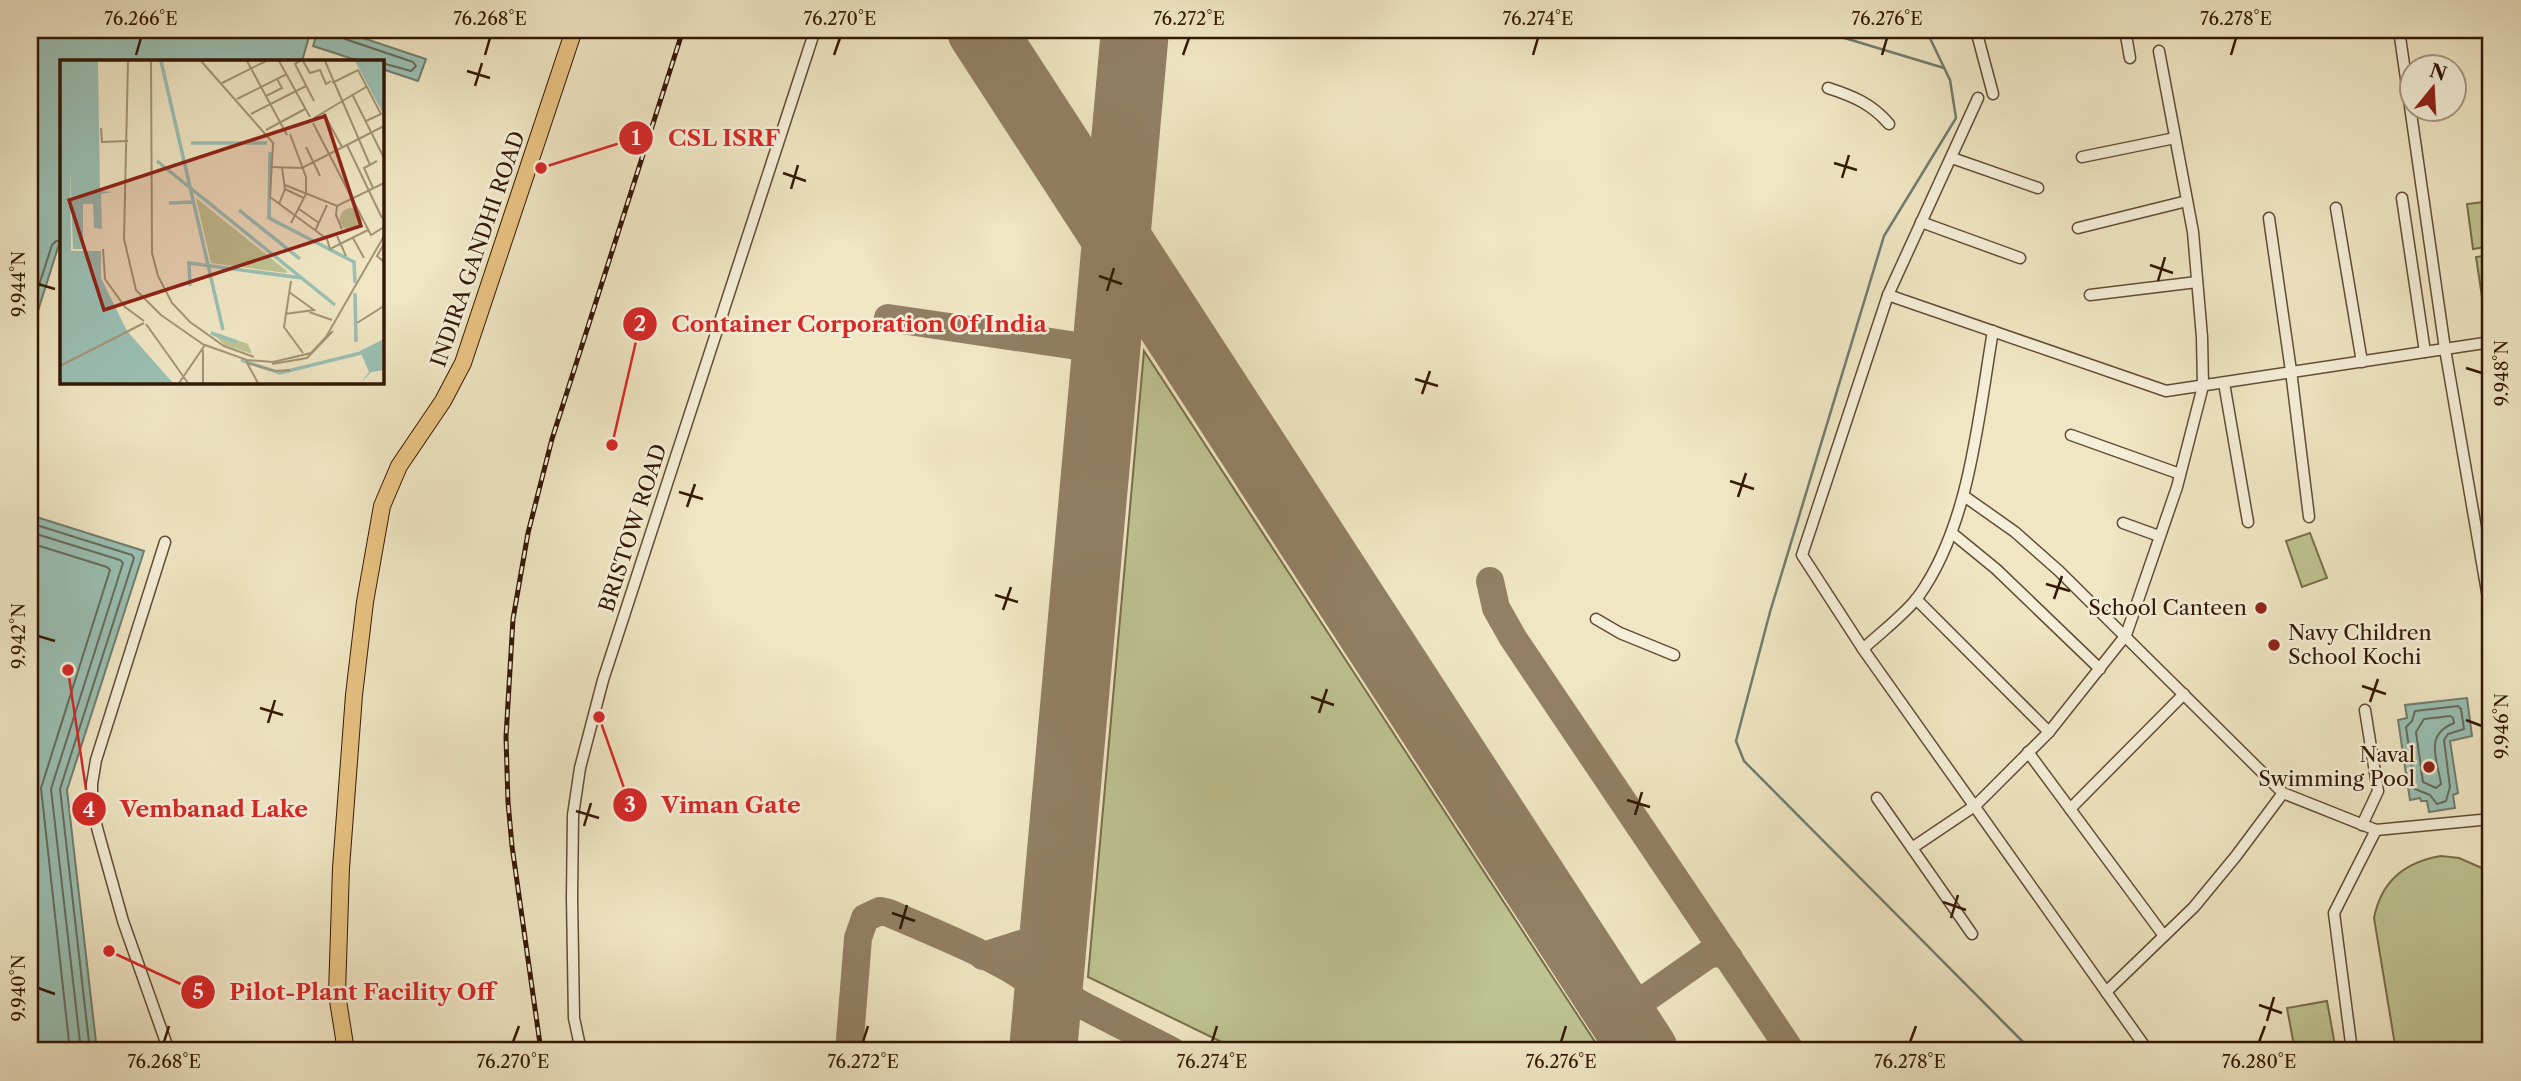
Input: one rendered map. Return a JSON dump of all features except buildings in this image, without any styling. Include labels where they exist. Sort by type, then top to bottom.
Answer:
[{"type":"highway","name":"INDIRA GANDHI ROAD","points":[[346,1051],[337,994],[341,868],[354,695],[365,602],[382,506],[399,466],[443,401],[463,363],[574,30]]},
{"type":"street","name":"BRISTOW ROAD","points":[[581,1051],[574,1018],[572,897],[573,815],[580,768],[603,680],[815,30]]},
{"type":"street","points":[[1976,30],[1993,94]]},
{"type":"street","points":[[2125,30],[2130,58]]},
{"type":"street","points":[[2399,30],[2445,349],[2491,615]]},
{"type":"street","points":[[1912,848],[1976,805],[2049,732],[2126,635],[2177,487],[2203,386],[2202,337],[2193,232],[2159,51]]},
{"type":"street","points":[[1828,88],[1853,96],[1876,110],[1889,124]]},
{"type":"street","points":[[1978,99],[1888,295],[1802,555],[1863,649],[2148,1051]]},
{"type":"street","points":[[2082,157],[2175,138]]},
{"type":"street","points":[[1952,158],[2038,188]]},
{"type":"street","points":[[2402,198],[2425,352]]},
{"type":"street","points":[[2078,228],[2187,201]]},
{"type":"street","points":[[2336,208],[2362,362]]},
{"type":"street","points":[[2269,218],[2309,517]]},
{"type":"street","points":[[1921,222],[2020,258]]},
{"type":"street","points":[[2090,295],[2197,282]]},
{"type":"street","points":[[1888,295],[2166,391],[2491,342]]},
{"type":"street","points":[[1863,649],[1916,598],[1952,533],[1964,496],[1993,331]]},
{"type":"street","points":[[2224,383],[2248,522]]},
{"type":"street","points":[[2071,435],[2180,474]]},
{"type":"street","points":[[1964,496],[2014,532],[2126,635],[2283,793],[2376,830],[2491,819]]},
{"type":"street","points":[[2123,523],[2159,536]]},
{"type":"street","points":[[1952,533],[1996,569],[2100,669]]},
{"type":"street","points":[[165,542],[96,760],[92,809],[123,921],[169,1051]]},
{"type":"street","points":[[1916,598],[2049,732]]},
{"type":"street","points":[[1595,619],[1620,633],[1674,655]]},
{"type":"street","points":[[2070,809],[2184,694]]},
{"type":"street","points":[[2362,825],[2378,791],[2365,710]]},
{"type":"street","points":[[2028,752],[2164,936]]},
{"type":"street","points":[[2106,992],[2194,907],[2283,793]]},
{"type":"street","points":[[1877,797],[1972,934]]},
{"type":"street","points":[[2353,1051],[2334,912],[2376,830]]},
{"type":"green space","points":[[2491,201],[2491,246],[2473,249],[2467,204]]},
{"type":"green space","points":[[2491,255],[2491,310],[2484,310],[2476,257]]},
{"type":"green space","points":[[1144,351],[1601,1051],[1240,1051],[1088,977]]},
{"type":"green space","points":[[2310,533],[2327,578],[2302,587],[2286,541]]},
{"type":"green space","points":[[2441,856],[2459,858],[2491,872],[2491,1051],[2396,1051],[2374,918],[2377,905],[2389,884],[2405,869]]},
{"type":"green space","points":[[2327,1001],[2336,1051],[2295,1051],[2287,1008]]},
{"type":"water","points":[[34,30],[311,30],[302,60],[60,60],[60,241],[30,336],[30,43]]},
{"type":"water","points":[[318,30],[339,30],[426,59],[418,81],[383,69],[383,60],[356,60],[313,46]]},
{"type":"water","points":[[30,515],[144,551],[67,790],[97,1051],[30,1051]]},
{"type":"water","name":"Naval Swimming Pool","points":[[2467,698],[2472,736],[2450,741],[2458,793],[2453,795],[2455,808],[2429,812],[2427,801],[2421,801],[2420,798],[2410,800],[2398,720],[2407,718],[2405,705]]},
{"type":"waterway","points":[[1818,30],[1944,68]]},
{"type":"waterway","points":[[1926,30],[1950,80],[1956,118],[1884,236],[1770,612],[1736,741],[1744,761],[2032,1051]]},
{"type":"taxiway","points":[[888,318],[1077,346],[1095,358],[1104,377]]},
{"type":"taxiway","points":[[1077,346],[1093,340],[1109,319]]},
{"type":"taxiway","points":[[1490,581],[1496,608],[1513,638],[1791,1051]]},
{"type":"taxiway","points":[[849,1051],[858,938],[865,918],[880,911],[967,947],[1025,979],[1039,995],[1045,1019]]},
{"type":"taxiway","points":[[983,956],[1053,934]]},
{"type":"taxiway","points":[[1629,1028],[1630,1013],[1639,1003],[1709,954],[1720,953],[1729,958]]},
{"type":"taxiway","points":[[1050,965],[1060,988],[1080,1004]]},
{"type":"taxiway","points":[[1045,1019],[1051,1007],[1058,1001],[1073,1002],[1172,1051]]},
{"type":"runway","points":[[981,30],[1644,1051]]},
{"type":"runway","points":[[1043,1051],[1135,30]]},
{"type":"railway","points":[[541,1051],[508,802],[506,737],[513,619],[528,533],[552,439],[683,30]]},
{"type":"place","name":"CSL ISRF","points":[[541,168]]},
{"type":"place","name":"Container Corporation Of India","points":[[612,445]]},
{"type":"place","name":"School Canteen","points":[[2261,608]]},
{"type":"place","name":"Navy Children School Kochi","points":[[2274,645]]},
{"type":"place","name":"Vembanad Lake","points":[[68,670]]},
{"type":"place","name":"Viman Gate","points":[[599,717]]},
{"type":"place","name":"Naval Swimming Pool","points":[[2429,767]]},
{"type":"place","name":"Pilot-Plant Facility Off","points":[[109,951]]}]
